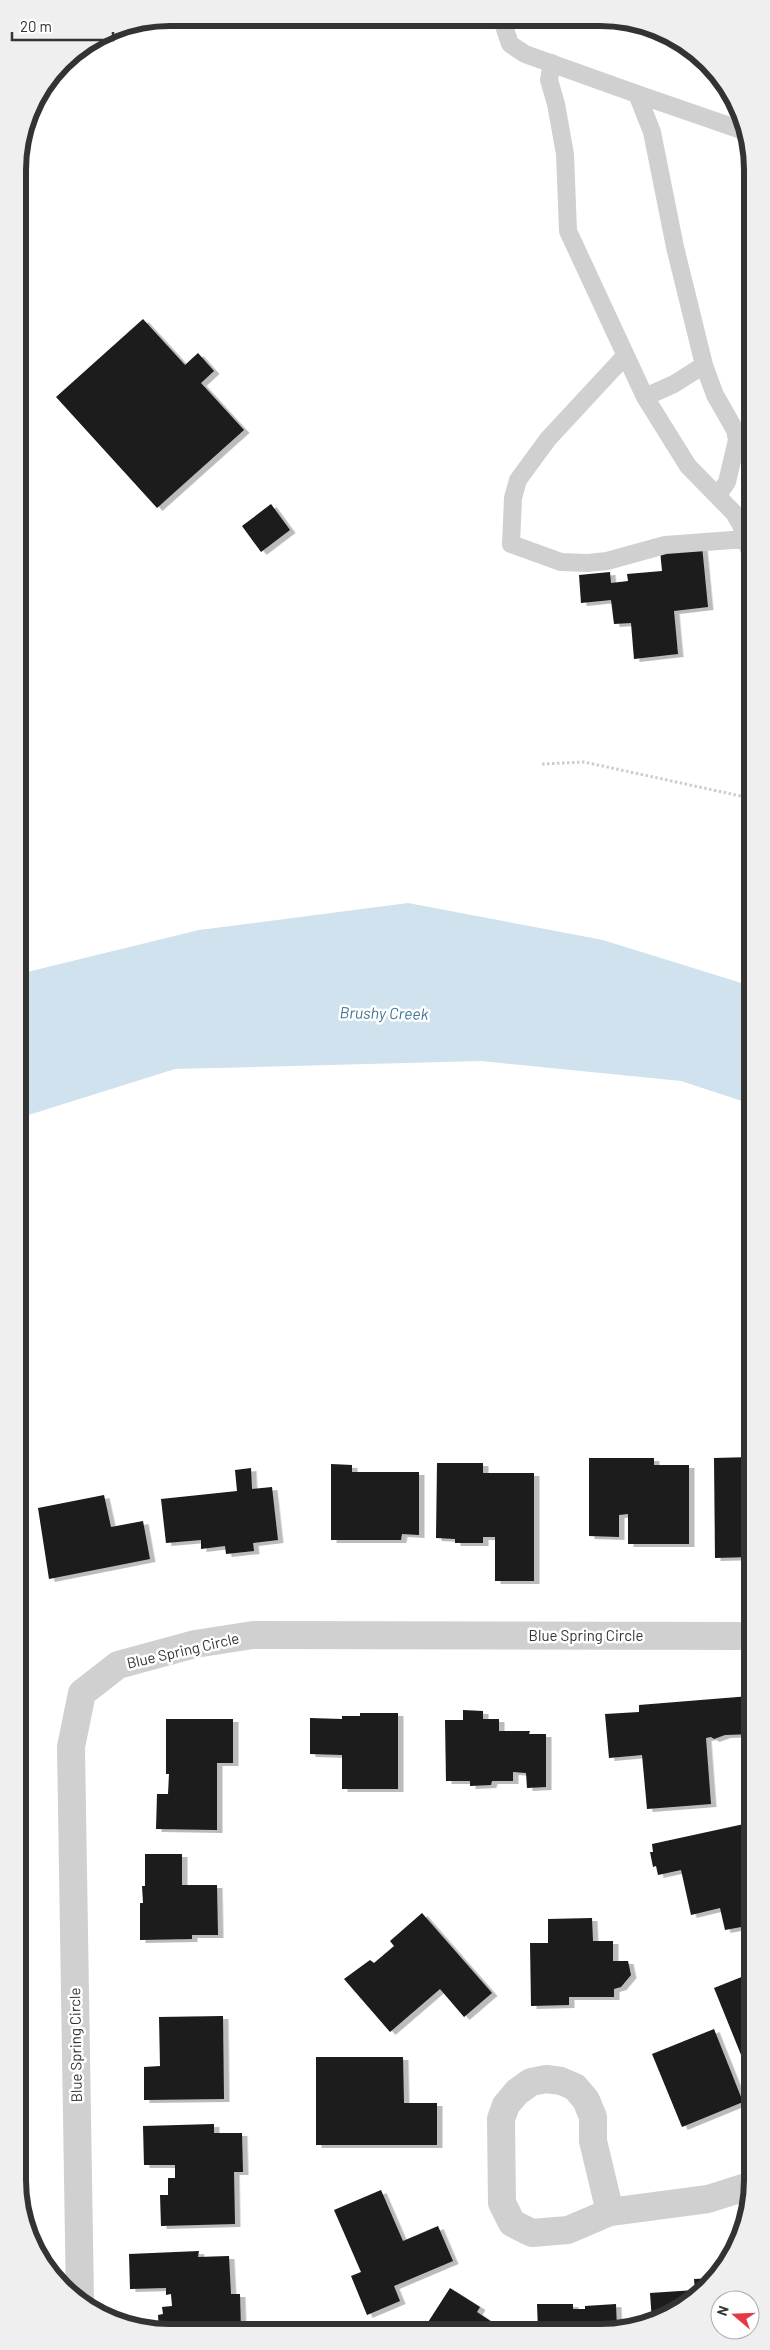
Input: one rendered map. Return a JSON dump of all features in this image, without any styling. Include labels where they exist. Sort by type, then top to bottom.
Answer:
[{"type":"street","name":"Blue Spring Circle","points":[[80,2292],[71,1747],[82,1693],[118,1665],[195,1644],[253,1635],[743,1636]]},
{"type":"street","points":[[610,2212],[592,2141],[593,2117],[586,2100],[575,2087],[561,2081],[546,2079],[531,2082],[517,2092],[506,2105],[501,2119],[502,2202],[512,2223],[532,2233],[568,2230],[610,2212],[708,2199],[743,2188]]},
{"type":"lane","points":[[504,26],[510,44],[525,54],[737,129]]},
{"type":"lane","points":[[552,63],[549,80],[556,104],[565,154],[568,231],[645,397],[688,466],[734,513],[744,536]]},
{"type":"lane","points":[[637,94],[652,132],[675,247],[704,365],[714,395],[735,430],[737,440],[727,482],[718,495]]},
{"type":"lane","points":[[625,356],[548,439],[518,480],[513,498],[511,544],[561,562],[588,563],[607,561],[666,544],[744,546]]},
{"type":"lane","points":[[645,397],[674,384],[704,365]]},
{"type":"path","points":[[542,764],[584,762],[744,797]]},
{"type":"water","name":"Brushy Creek","points":[[408,903],[603,940],[744,984],[744,1102],[681,1081],[481,1061],[175,1069],[27,1116],[27,972],[199,930]]},
{"type":"building","points":[[143,319],[185,365],[198,353],[214,371],[201,383],[244,430],[157,508],[56,397]]},
{"type":"building","points":[[271,504],[290,530],[261,552],[242,526]]},
{"type":"building","points":[[702,546],[708,607],[674,611],[678,654],[634,659],[631,623],[614,624],[611,600],[581,603],[579,575],[610,572],[611,583],[628,581],[627,574],[662,571],[660,550]]},
{"type":"building","points":[[743,1457],[743,1557],[715,1558],[714,1458]]},
{"type":"building","points":[[589,1458],[654,1458],[654,1465],[689,1465],[689,1544],[628,1544],[628,1514],[619,1515],[619,1537],[589,1536]]},
{"type":"building","points":[[437,1463],[483,1463],[483,1473],[534,1473],[534,1581],[495,1581],[495,1537],[483,1537],[483,1543],[455,1543],[455,1539],[436,1538]]},
{"type":"building","points":[[331,1464],[352,1465],[352,1472],[419,1472],[419,1535],[402,1534],[401,1540],[331,1540]]},
{"type":"building","points":[[251,1468],[252,1489],[272,1487],[278,1540],[253,1543],[254,1551],[226,1554],[225,1546],[201,1549],[201,1540],[166,1543],[161,1499],[237,1491],[235,1470]]},
{"type":"building","points":[[104,1495],[111,1527],[143,1521],[150,1559],[49,1579],[38,1508]]},
{"type":"building","points":[[743,1697],[743,1734],[725,1735],[714,1739],[711,1737],[706,1738],[711,1804],[647,1809],[642,1755],[609,1758],[605,1714],[639,1712],[639,1705]]},
{"type":"building","points":[[463,1710],[483,1711],[483,1719],[499,1719],[499,1731],[530,1731],[529,1734],[546,1734],[546,1787],[527,1788],[526,1773],[513,1772],[513,1781],[492,1781],[491,1785],[470,1786],[470,1781],[446,1781],[445,1720],[463,1720]]},
{"type":"building","points":[[360,1713],[398,1713],[398,1789],[342,1789],[342,1755],[310,1754],[310,1718],[342,1719],[342,1716],[360,1716]]},
{"type":"building","points":[[166,1719],[233,1719],[233,1763],[217,1763],[217,1830],[156,1829],[157,1794],[168,1794],[169,1774],[166,1774]]},
{"type":"building","points":[[743,1824],[743,1927],[725,1930],[720,1908],[691,1915],[681,1870],[658,1875],[656,1866],[653,1867],[650,1852],[653,1852],[652,1844]]},
{"type":"building","points":[[145,1854],[182,1854],[182,1885],[217,1885],[218,1935],[192,1935],[192,1939],[140,1940],[140,1903],[143,1903],[142,1886],[145,1886]]},
{"type":"building","points":[[422,1913],[492,1993],[464,2017],[440,1989],[390,2032],[344,1979],[370,1960],[374,1963],[394,1946],[390,1941]]},
{"type":"building","points":[[592,1918],[593,1941],[613,1941],[613,1961],[628,1961],[631,1975],[621,1987],[614,1989],[614,1997],[569,1997],[569,2005],[531,2006],[530,1943],[548,1943],[548,1919]]},
{"type":"building","points":[[743,1976],[743,2060],[714,1988]]},
{"type":"building","points":[[223,2016],[224,2099],[144,2100],[144,2067],[160,2066],[159,2017]]},
{"type":"building","points":[[714,2029],[743,2102],[682,2127],[652,2054]]},
{"type":"building","points":[[316,2057],[403,2057],[404,2103],[437,2103],[437,2145],[316,2145]]},
{"type":"building","points":[[214,2124],[214,2133],[242,2133],[243,2172],[234,2172],[235,2224],[161,2226],[160,2195],[168,2195],[168,2178],[175,2178],[175,2165],[144,2165],[143,2126]]},
{"type":"building","points":[[381,2190],[403,2241],[438,2226],[453,2261],[394,2286],[400,2301],[367,2315],[351,2276],[361,2272],[334,2210]]},
{"type":"building","points":[[199,2251],[198,2257],[229,2256],[231,2294],[240,2294],[241,2324],[159,2323],[158,2315],[163,2314],[162,2307],[172,2306],[171,2294],[166,2295],[166,2288],[130,2289],[129,2254]]},
{"type":"building","points":[[705,2278],[695,2288],[694,2279]]},
{"type":"building","points":[[450,2288],[480,2307],[477,2312],[495,2324],[427,2324]]},
{"type":"building","points":[[692,2290],[672,2305],[652,2314],[650,2293]]},
{"type":"building","points":[[537,2304],[573,2304],[573,2309],[585,2309],[585,2306],[616,2304],[617,2322],[538,2324]]}]
